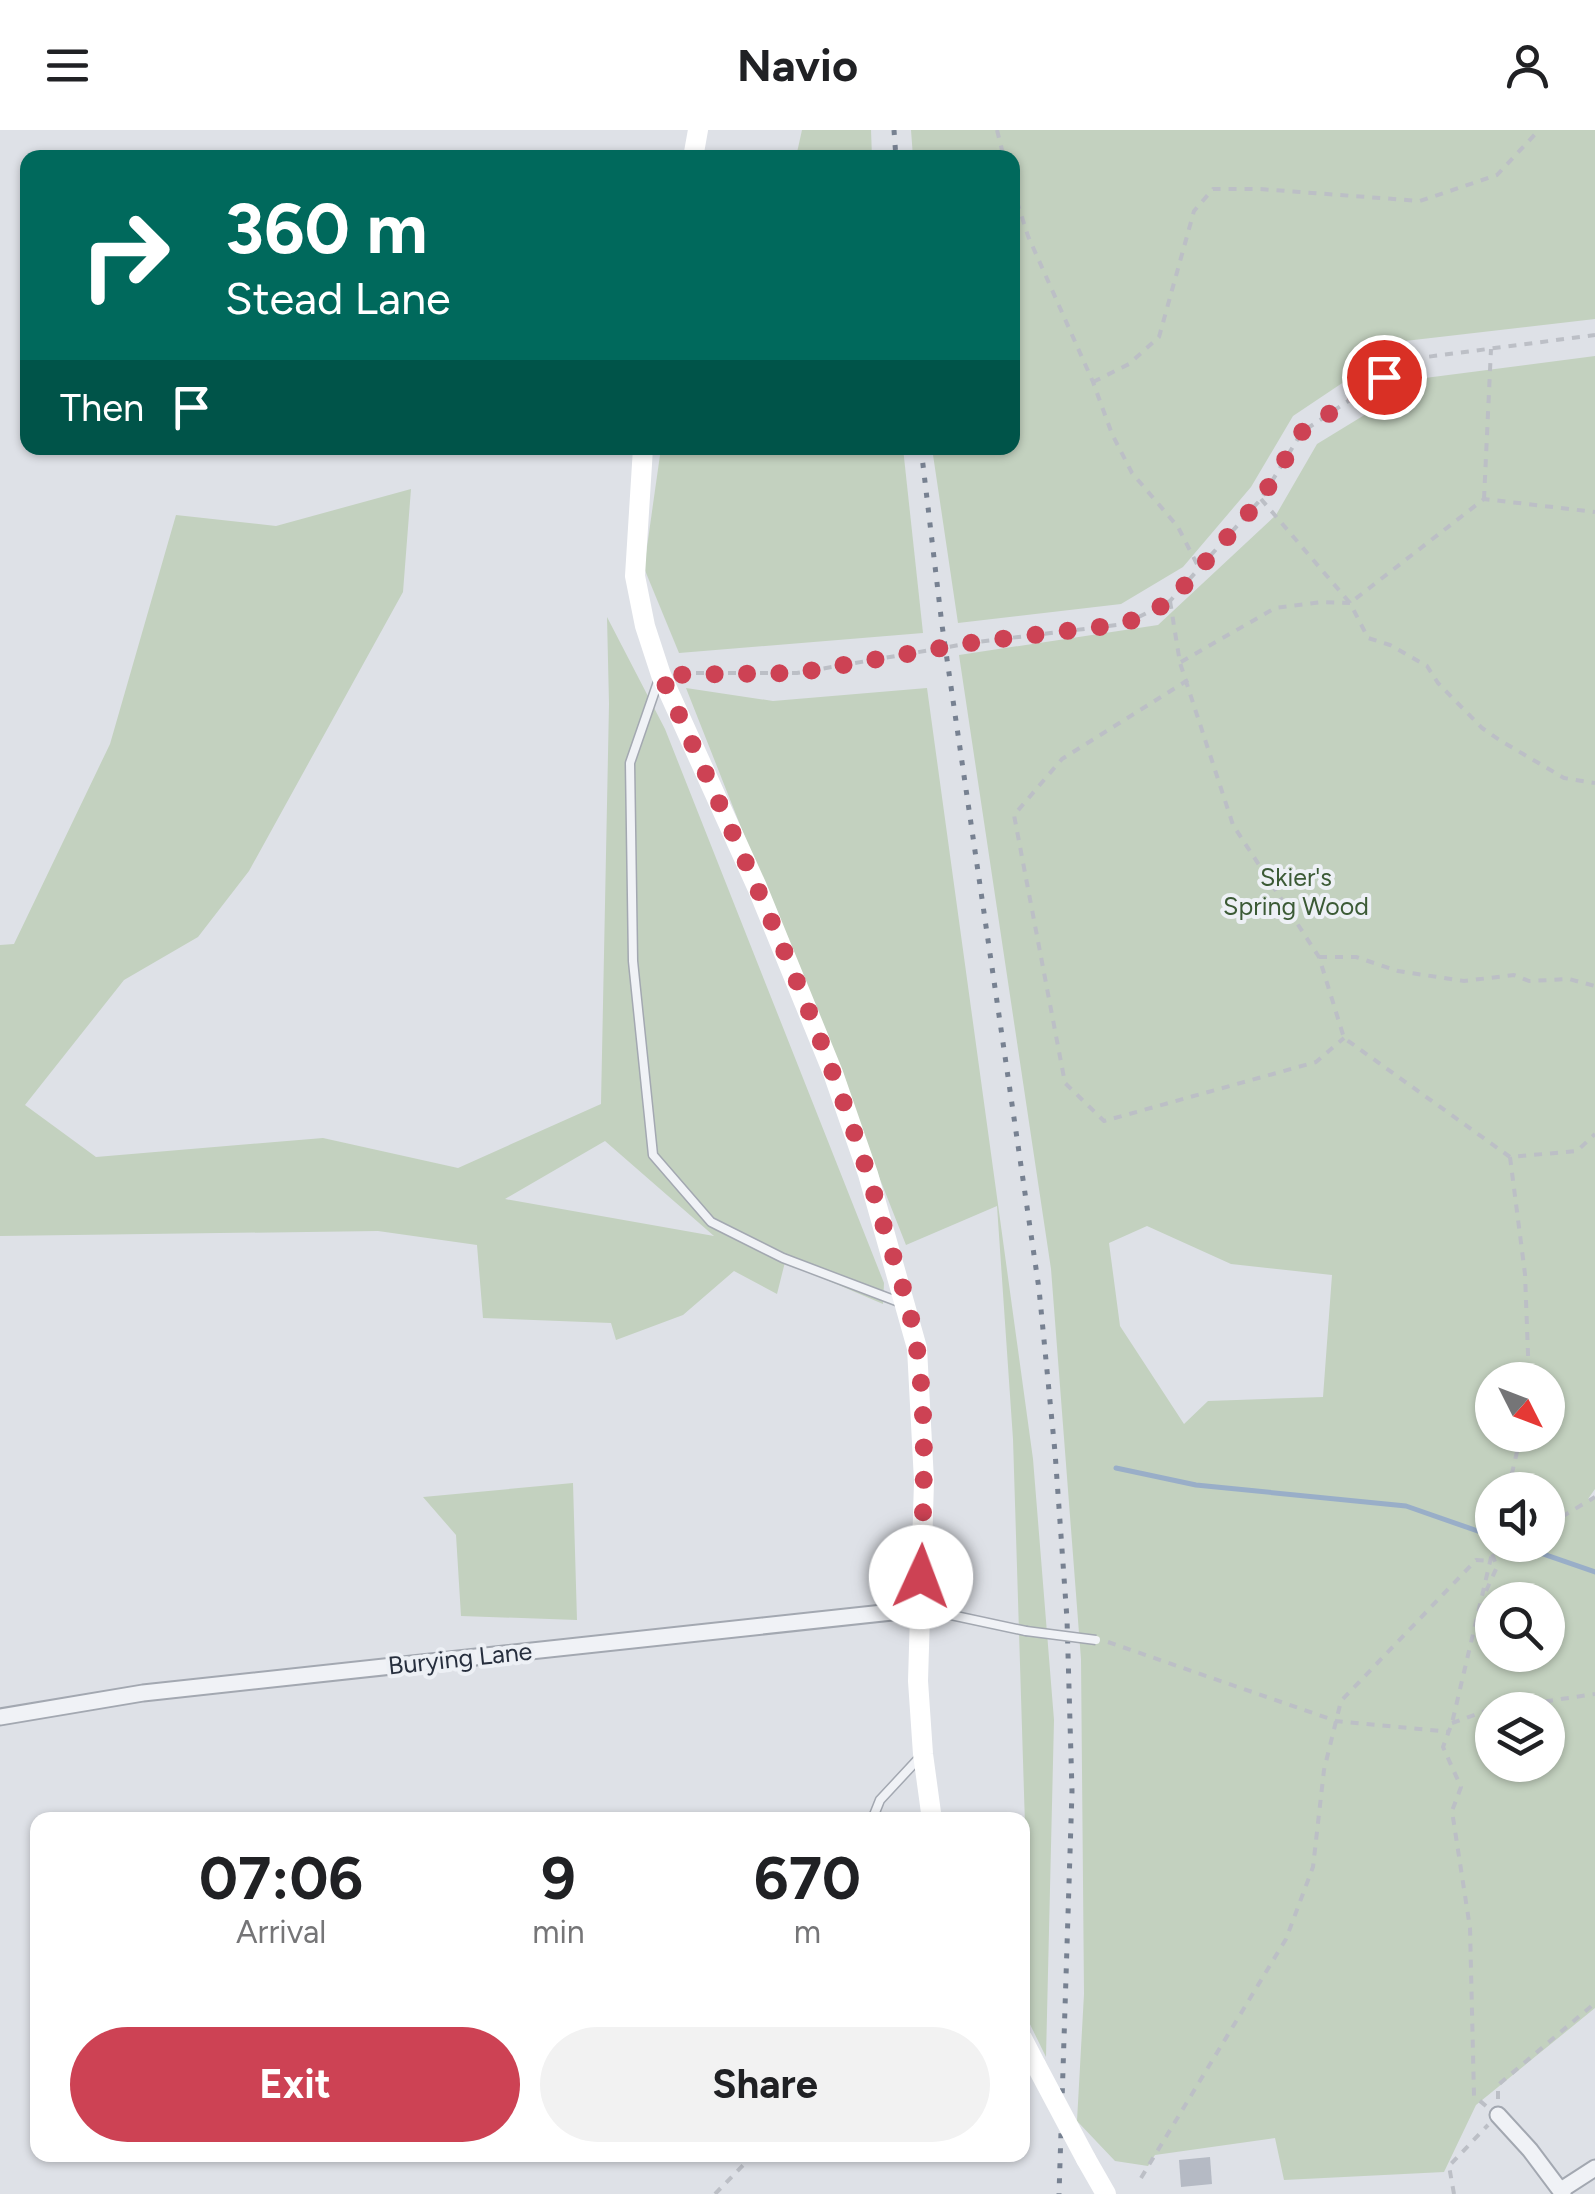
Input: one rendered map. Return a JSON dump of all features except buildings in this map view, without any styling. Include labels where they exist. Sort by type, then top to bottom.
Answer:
[{"type":"street","points":[[643,455],[635,576],[645,626],[661,675],[757,887],[833,1073],[908,1306],[922,1392],[924,1481],[918,1681],[931,1812]]},
{"type":"street","name":"Burying Lane","points":[[0,1717],[143,1693],[920,1608]]},
{"type":"street","points":[[1030,2053],[1106,2194]]},
{"type":"street","points":[[1498,2115],[1562,2192],[1595,2168]]},
{"type":"lane","points":[[661,675],[630,763],[633,961],[653,1155],[710,1222],[783,1258],[908,1306]]},
{"type":"lane","points":[[920,1608],[1096,1640]]},
{"type":"lane","points":[[875,1812],[880,1800],[923,1754]]},
{"type":"path","points":[[1093,382],[1129,364],[1159,337],[1194,210],[1213,189],[1420,201],[1497,176],[1539,130]]},
{"type":"path","points":[[1020,211],[1112,434],[1132,473],[1178,527],[1199,568]]},
{"type":"path","points":[[661,675],[797,673],[976,642],[1124,624],[1170,602],[1261,499],[1302,432],[1411,359],[1595,334]]},
{"type":"path","points":[[1484,499],[1491,348]]},
{"type":"path","points":[[1261,499],[1350,603],[1368,638],[1390,645],[1427,666],[1438,683],[1482,728],[1564,778],[1595,783]]},
{"type":"path","points":[[1180,663],[1275,608],[1350,603],[1484,499],[1595,512]]},
{"type":"path","points":[[1170,602],[1180,663],[1233,824],[1319,957],[1344,1038],[1510,1157],[1577,1152],[1595,1134]]},
{"type":"path","points":[[1188,680],[1062,760],[1014,816],[1065,1083],[1104,1121],[1316,1062],[1344,1038]]},
{"type":"path","points":[[1319,957],[1356,957],[1398,971],[1464,981],[1514,975],[1529,982],[1569,979],[1595,986]]},
{"type":"path","points":[[1510,1157],[1525,1274],[1528,1362]]},
{"type":"path","points":[[1565,1515],[1595,1498]]},
{"type":"path","points":[[1141,2178],[1286,1939],[1312,1867],[1322,1785],[1341,1701],[1475,1561]]},
{"type":"path","points":[[1475,1627],[1444,1747],[1461,1787],[1452,1811],[1470,1928],[1474,2096],[1498,2115]]},
{"type":"path","points":[[1096,1640],[1336,1720],[1450,1732]]},
{"type":"path","points":[[1452,1723],[1488,1710],[1595,1694]]},
{"type":"path","points":[[1454,2194],[1449,2166],[1498,2115],[1498,2085],[1595,2002]]},
{"type":"path","points":[[715,2194],[746,2162]]},
{"type":"green space","points":[[802,130],[871,130],[872,150],[798,150]]},
{"type":"green space","points":[[911,130],[1595,130],[1595,319],[1405,341],[1293,416],[1251,487],[1183,567],[1121,604],[958,623],[933,455],[1020,455],[1020,150],[912,150]]},
{"type":"green space","name":"Skier's Spring Wood","points":[[1595,356],[1595,1489],[1588,1499],[1595,1498],[1595,2008],[1476,2105],[1444,2172],[1284,2180],[1275,2138],[1155,2155],[1148,2166],[1115,2161],[1077,2121],[1084,1994],[1081,1659],[1051,1269],[959,655],[1158,625],[1276,515],[1317,444],[1425,378]],"holes":[[[1147,1226],[1231,1264],[1332,1275],[1323,1397],[1208,1401],[1184,1424],[1120,1326],[1109,1243]]]},
{"type":"green space","points":[[660,455],[904,455],[923,633],[679,653],[644,568]]},
{"type":"green space","points":[[411,489],[403,592],[249,871],[198,937],[124,980],[25,1105],[96,1157],[323,1138],[458,1168],[601,1104],[609,704],[607,617],[665,729],[884,1283],[883,1304],[785,1262],[777,1294],[734,1271],[683,1315],[616,1340],[611,1323],[483,1318],[477,1245],[378,1231],[0,1236],[0,945],[14,944],[110,744],[176,515],[276,526]],"holes":[[[605,1141],[714,1236],[505,1199]]]},
{"type":"green space","points":[[686,688],[773,701],[927,688],[1033,1459],[1054,1720],[1046,2057],[1030,2024],[1030,1812],[1025,1812],[1013,1439],[997,1206],[906,1245]]},
{"type":"green space","points":[[573,1483],[577,1620],[461,1616],[456,1535],[423,1497]]},
{"type":"waterway","points":[[1116,1468],[1196,1485],[1406,1506],[1475,1530]]},
{"type":"waterway","points":[[1565,1562],[1595,1572]]},
{"type":"railway","points":[[894,130],[895,150]]},
{"type":"railway","points":[[922,455],[942,625],[1039,1289],[1055,1452],[1067,1619],[1072,1791],[1059,2194]]},
{"type":"route","points":[[921,1577],[922,1392],[908,1306],[833,1073],[757,887],[661,675],[797,673],[976,642],[1124,624],[1170,602],[1261,499],[1302,432],[1384,377]]}]
